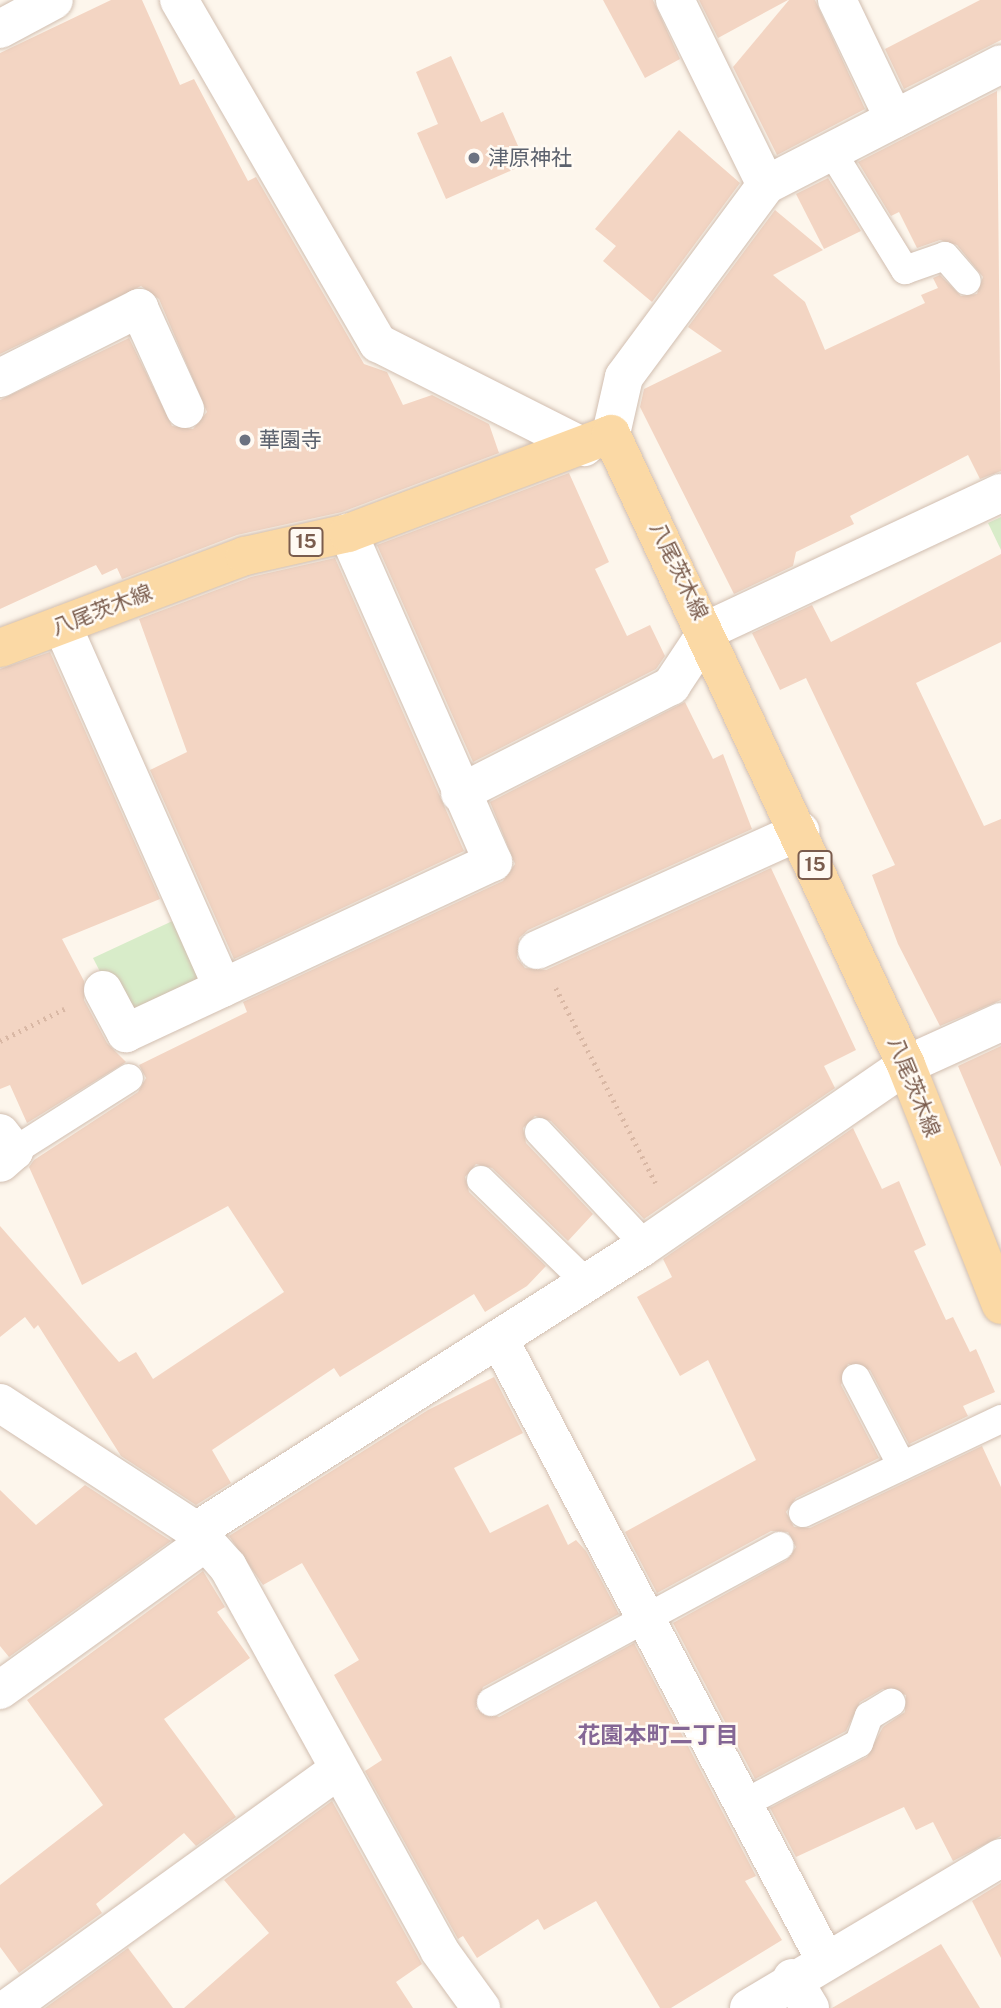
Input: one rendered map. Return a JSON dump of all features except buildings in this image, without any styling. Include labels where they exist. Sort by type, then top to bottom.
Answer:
[{"type":"main road","name":"八尾茨木線","points":[[0,648],[245,556],[348,533],[598,440],[708,630],[906,1065],[1001,1305]]},
{"type":"street","points":[[0,29],[54,0]]},
{"type":"street","points":[[179,0],[377,344],[598,440],[624,377],[766,185],[1001,64]]},
{"type":"street","points":[[675,0],[766,185]]},
{"type":"street","points":[[837,0],[894,119]]},
{"type":"street","points":[[0,378],[139,308],[185,409]]},
{"type":"street","points":[[460,793],[671,686],[708,630],[1001,493]]},
{"type":"street","points":[[103,990],[126,1033],[493,862],[460,793],[348,533]]},
{"type":"street","points":[[62,625],[223,988]]},
{"type":"street","points":[[537,950],[800,831]]},
{"type":"street","points":[[0,1690],[201,1536],[677,1224],[906,1065],[1001,1022]]},
{"type":"street","points":[[499,1339],[824,1958]]},
{"type":"street","points":[[0,1403],[201,1536],[228,1567],[337,1771],[439,1950],[481,2008]]},
{"type":"street","points":[[8,2008],[337,1771]]},
{"type":"street","points":[[749,2008],[801,1993],[824,1958],[1001,1858]]},
{"type":"lane","points":[[832,152],[905,270],[945,256],[967,281]]},
{"type":"lane","points":[[5,1149],[129,1078]]},
{"type":"lane","points":[[539,1132],[645,1245]]},
{"type":"lane","points":[[481,1180],[587,1283]]},
{"type":"lane","points":[[856,1378],[902,1466]]},
{"type":"lane","points":[[803,1513],[1001,1419]]},
{"type":"lane","points":[[491,1702],[779,1546]]},
{"type":"lane","points":[[743,1804],[859,1743],[869,1716],[891,1703]]},
{"type":"path","points":[[537,950],[677,1224]]},
{"type":"path","points":[[0,1041],[103,990]]},
{"type":"green space","points":[[1001,517],[1001,550],[988,523]]},
{"type":"green space","points":[[181,917],[210,982],[126,1022],[93,958]]},
{"type":"place","name":"津原神社","points":[[474,158]]},
{"type":"place","name":"華園寺","points":[[245,440]]},
{"type":"district","name":"花園本町二丁目","points":[[658,1735]]}]
